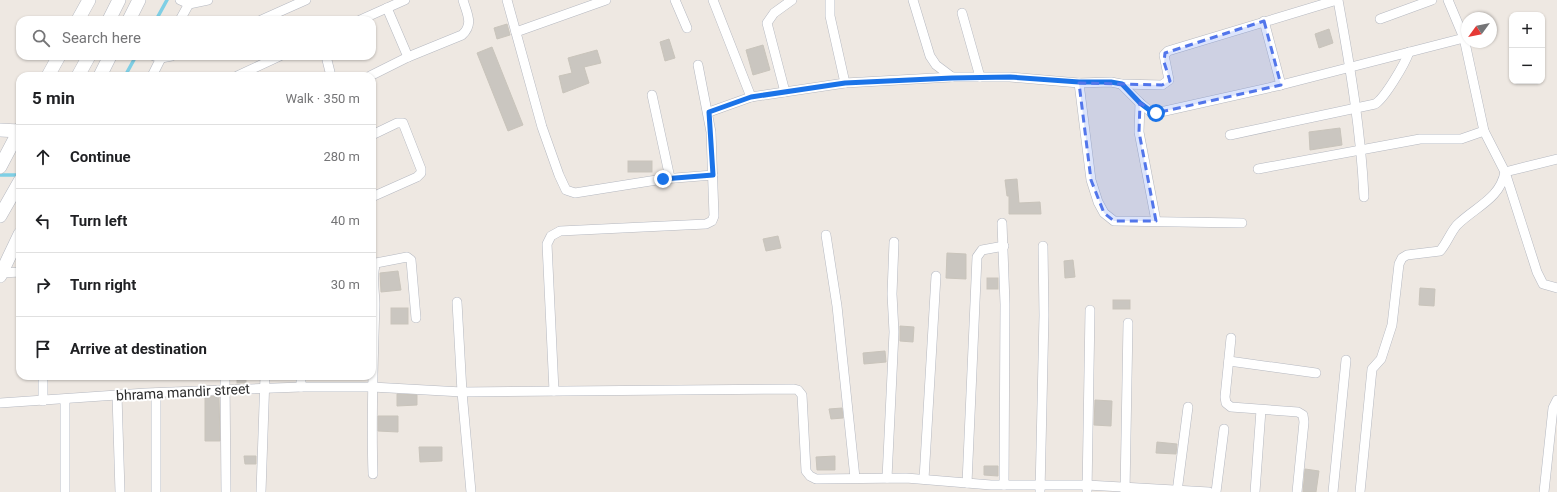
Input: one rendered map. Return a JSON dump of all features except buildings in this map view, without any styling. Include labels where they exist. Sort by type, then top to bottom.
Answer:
[{"type":"main road","points":[[80,16],[89,0]]},
{"type":"main road","points":[[111,16],[120,0]]},
{"type":"main road","points":[[131,16],[140,0]]},
{"type":"main road","points":[[50,72],[57,60]]},
{"type":"main road","points":[[80,72],[87,60]]},
{"type":"main road","points":[[102,72],[108,60]]},
{"type":"main road","points":[[0,130],[16,130]]},
{"type":"main road","points":[[2,163],[16,137]]},
{"type":"main road","points":[[0,216],[16,188]]},
{"type":"main road","points":[[1,275],[16,243]]},
{"type":"street","points":[[181,16],[186,1],[208,0]]},
{"type":"street","points":[[270,16],[306,0]]},
{"type":"street","points":[[369,16],[405,0]]},
{"type":"street","points":[[376,73],[408,57],[462,35],[468,30],[469,24],[463,0]]},
{"type":"street","points":[[508,0],[542,127],[559,175],[566,190],[575,193],[670,178],[713,175]]},
{"type":"street","points":[[516,32],[606,0]]},
{"type":"street","points":[[675,0],[687,28]]},
{"type":"street","points":[[714,0],[751,97]]},
{"type":"street","points":[[785,92],[767,23],[774,13],[792,0]]},
{"type":"street","points":[[830,0],[830,16],[845,83]]},
{"type":"street","points":[[914,0],[930,56],[936,65],[952,78]]},
{"type":"street","points":[[709,112],[751,97],[845,83],[1010,77],[1079,82],[1162,85],[1168,80],[1164,62],[1166,53],[1264,21],[1338,0],[1351,68],[1362,149],[1364,197]]},
{"type":"street","points":[[1380,19],[1432,0]]},
{"type":"street","points":[[1448,0],[1461,31]]},
{"type":"street","points":[[387,8],[408,57]]},
{"type":"street","points":[[962,13],[980,77]]},
{"type":"street","points":[[1264,21],[1282,85]]},
{"type":"street","points":[[1122,84],[1140,103],[1152,112],[1156,113],[1282,85],[1461,39]]},
{"type":"street","points":[[1466,48],[1484,131],[1505,172],[1537,272],[1543,284],[1557,288]]},
{"type":"street","points":[[1230,135],[1375,104],[1384,98],[1392,81],[1402,69],[1409,52]]},
{"type":"street","points":[[153,72],[157,60]]},
{"type":"street","points":[[246,72],[271,60]]},
{"type":"street","points":[[327,60],[330,72]]},
{"type":"street","points":[[554,391],[547,244],[552,236],[560,231],[706,224],[712,221],[714,216],[713,175],[709,112],[698,65]]},
{"type":"street","points":[[1079,82],[1091,180],[1098,202],[1104,213],[1114,221],[1242,223]]},
{"type":"street","points":[[652,95],[670,178]]},
{"type":"street","points":[[1140,103],[1139,132],[1156,221]]},
{"type":"street","points":[[376,133],[397,123],[403,123],[421,169],[421,173],[417,177],[376,195]]},
{"type":"street","points":[[1258,169],[1420,139],[1461,139],[1484,131]]},
{"type":"street","points":[[1505,172],[1557,159]]},
{"type":"street","points":[[1360,492],[1372,369],[1380,359],[1392,325],[1399,264],[1402,258],[1407,255],[1440,251],[1456,226],[1494,195],[1503,182],[1505,172]]},
{"type":"street","points":[[1002,223],[1004,246],[1004,485]]},
{"type":"street","points":[[826,235],[837,306],[855,478],[924,479],[967,484],[991,489],[1004,485],[1041,489],[1087,488],[1209,492]]},
{"type":"street","points":[[887,478],[894,332],[892,294],[894,242]]},
{"type":"street","points":[[967,484],[977,257],[982,250],[1004,246]]},
{"type":"street","points":[[1041,489],[1044,246]]},
{"type":"street","points":[[376,262],[407,257],[411,260],[416,318]]},
{"type":"street","points":[[1,275],[16,273]]},
{"type":"street","points":[[924,479],[936,276]]},
{"type":"street","points":[[457,302],[462,392],[471,492]]},
{"type":"street","points":[[1087,488],[1090,310]]},
{"type":"street","points":[[1125,490],[1128,323]]},
{"type":"street","points":[[1231,338],[1225,397],[1226,403],[1231,407],[1298,412],[1304,418],[1297,492]]},
{"type":"street","points":[[1333,492],[1346,360]]},
{"type":"street","points":[[1229,361],[1316,373]]},
{"type":"street","points":[[43,380],[43,401]]},
{"type":"street","points":[[225,380],[226,492]]},
{"type":"street","points":[[261,492],[265,380]]},
{"type":"street","points":[[301,380],[301,387]]},
{"type":"street","points":[[372,380],[373,474]]},
{"type":"street","name":"bhrama mandir street","points":[[0,403],[117,395],[301,387],[372,387],[462,392],[794,389],[798,390],[802,396],[806,471],[810,476],[816,479],[855,478]]},
{"type":"street","points":[[156,393],[156,492]]},
{"type":"street","points":[[117,395],[120,492]]},
{"type":"street","points":[[65,399],[65,492]]},
{"type":"street","points":[[1544,492],[1553,408],[1557,400]]},
{"type":"street","points":[[1177,491],[1188,407]]},
{"type":"street","points":[[1255,492],[1261,410]]},
{"type":"street","points":[[1216,492],[1224,429]]},
{"type":"highlighted area","points":[[1264,21],[1281,85],[1156,113],[1140,103],[1139,132],[1156,221],[1114,221],[1104,213],[1091,180],[1079,83],[1162,85],[1170,81],[1164,62],[1165,53]]},
{"type":"waterway","points":[[158,16],[167,0]]},
{"type":"waterway","points":[[127,72],[134,60]]},
{"type":"waterway","points":[[0,175],[16,175]]},
{"type":"route","points":[[663,179],[713,175],[709,112],[751,97],[845,83],[1010,77],[1079,82],[1111,82],[1122,84],[1140,103],[1152,112],[1156,113]]}]
